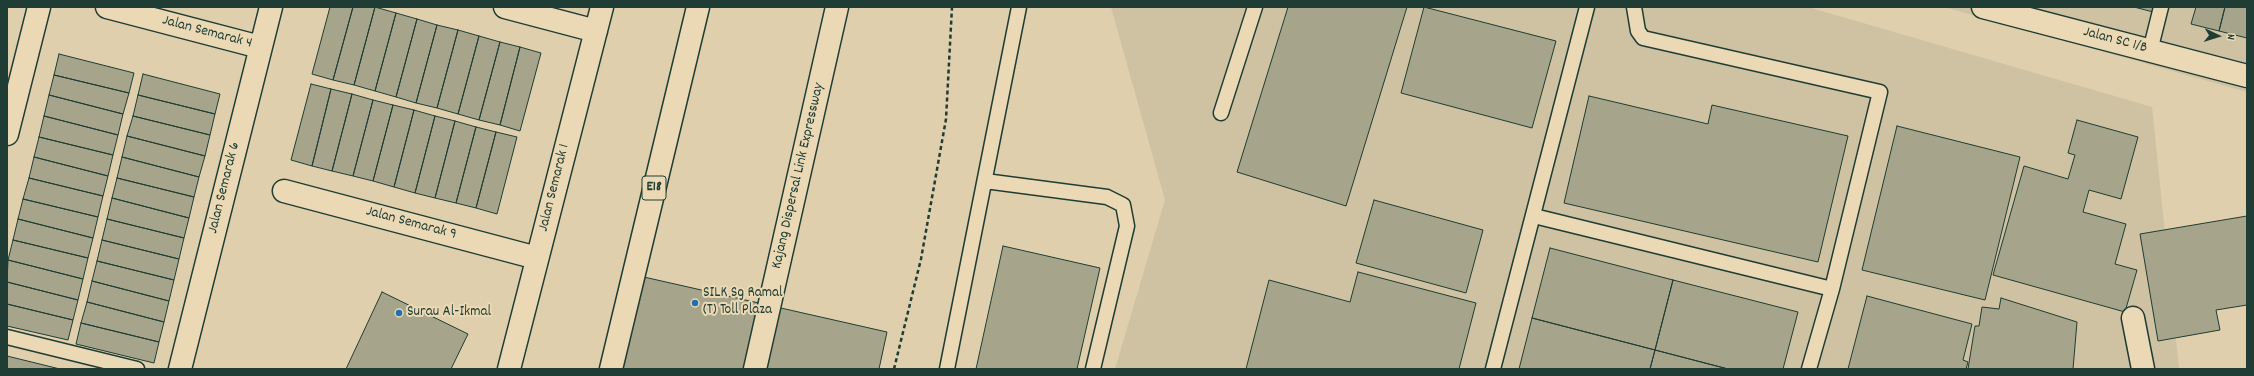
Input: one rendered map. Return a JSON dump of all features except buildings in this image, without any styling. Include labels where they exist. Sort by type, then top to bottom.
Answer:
[{"type":"main road","points":[[7,134],[40,7]]},
{"type":"main road","name":"Jalan Semarak 4","points":[[107,7],[260,47]]},
{"type":"main road","name":"Jalan Semarak 6","points":[[180,369],[271,7]]},
{"type":"main road","points":[[506,7],[596,31]]},
{"type":"main road","name":"Jalan Semarak 1","points":[[509,369],[602,7]]},
{"type":"main road","name":"E18","points":[[611,369],[698,7]]},
{"type":"main road","name":"Kajang Dispersal Link Expressway","points":[[755,369],[837,7]]},
{"type":"main road","name":"Jalan SC 1/B","points":[[1983,7],[2247,76]]},
{"type":"main road","name":"Jalan Semarak 9","points":[[284,191],[537,258]]},
{"type":"main road","points":[[2132,318],[2143,369]]},
{"type":"lane","points":[[947,369],[1019,7]]},
{"type":"lane","points":[[1221,113],[1255,7]]},
{"type":"lane","points":[[1493,369],[1534,216],[1587,7]]},
{"type":"lane","points":[[1634,7],[1638,31],[1643,38],[1880,92],[1832,289],[1809,369]]},
{"type":"lane","points":[[2150,50],[2161,7]]},
{"type":"lane","points":[[985,181],[1107,197],[1123,205],[1127,226],[1093,369]]},
{"type":"lane","points":[[1534,216],[1832,289]]},
{"type":"lane","points":[[7,337],[137,369]]},
{"type":"path","points":[[894,369],[921,259],[946,119],[952,7]]},
{"type":"shaded area","points":[[1111,7],[1808,7],[2152,107],[2179,369],[1115,369],[1165,200]]},
{"type":"shaded area","points":[[1944,7],[2247,7],[2247,92]]},
{"type":"place","name":"SILK Sg Ramal (T) Toll Plaza","points":[[695,303]]},
{"type":"place","name":"Surau Al-Ikmal","points":[[399,313]]}]
